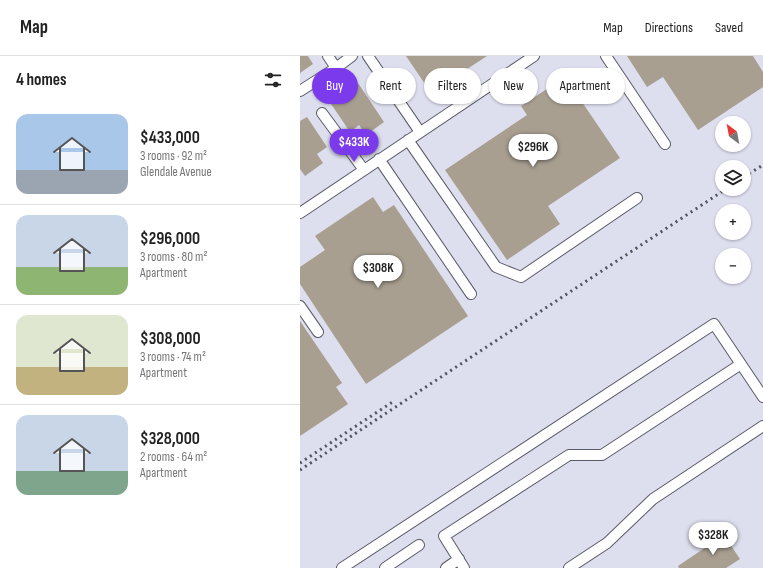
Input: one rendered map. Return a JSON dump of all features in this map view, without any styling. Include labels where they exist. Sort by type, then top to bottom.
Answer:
[{"type":"street","points":[[328,56],[336,68],[352,56]]},
{"type":"street","points":[[368,56],[420,132]]},
{"type":"street","points":[[300,213],[534,56]]},
{"type":"street","points":[[606,56],[664,144]]},
{"type":"street","points":[[300,91],[312,83]]},
{"type":"street","points":[[322,113],[364,170]]},
{"type":"street","points":[[408,140],[496,267],[521,277],[638,198]]},
{"type":"street","points":[[379,159],[471,294]]},
{"type":"street","points":[[300,306],[318,332]]},
{"type":"street","points":[[342,568],[714,324],[763,396]]},
{"type":"street","points":[[446,568],[462,564],[444,536],[569,455],[602,455],[741,364]]},
{"type":"street","points":[[569,568],[607,543],[653,499],[763,426]]},
{"type":"street","points":[[385,568],[419,545]]},
{"type":"building","points":[[300,56],[308,56],[313,64],[300,73]]},
{"type":"building","points":[[406,56],[487,56],[469,68],[424,68],[424,83],[416,71],[416,68],[414,68]]},
{"type":"building","points":[[627,56],[753,56],[763,72],[763,87],[719,116],[715,116],[715,119],[698,130],[663,77],[647,87]]},
{"type":"building","points":[[358,83],[366,95],[366,104],[372,104],[384,122],[366,135],[359,125],[350,132],[331,104],[358,104]]},
{"type":"building","points":[[546,90],[546,104],[583,104],[620,158],[548,206],[560,224],[507,260],[445,170],[527,115],[521,106],[524,104],[538,104],[538,95]]},
{"type":"building","points":[[307,117],[327,147],[317,154],[323,163],[305,176],[300,169],[300,121]]},
{"type":"building","points":[[373,197],[383,212],[394,205],[468,316],[366,384],[300,284],[300,267],[325,250],[315,236]]},
{"type":"building","points":[[300,321],[342,383],[336,387],[348,404],[300,436]]},
{"type":"building","points":[[724,535],[740,559],[726,568],[679,568],[678,566]]},
{"type":"railway","points":[[751,173],[763,165]]},
{"type":"railway","points":[[300,470],[715,196]]},
{"type":"railway","points":[[300,463],[394,401]]}]
